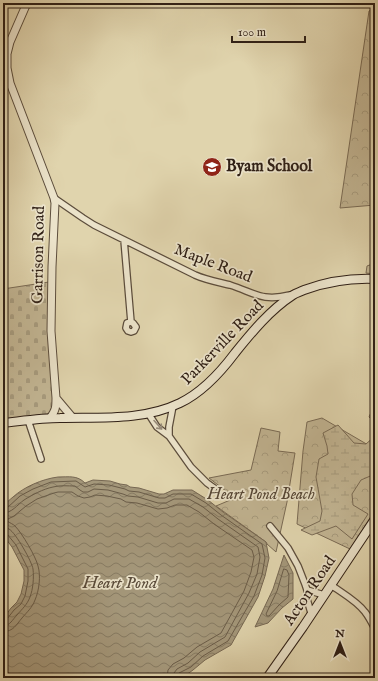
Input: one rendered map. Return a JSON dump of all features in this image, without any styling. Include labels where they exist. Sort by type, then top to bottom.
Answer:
[{"type":"main road","name":"Maple Road","points":[[293,294],[324,284],[355,279],[375,279]]},
{"type":"main road","name":"Parkerville Road","points":[[3,423],[50,418],[132,416],[173,406],[190,398],[202,390],[259,324],[293,294]]},
{"type":"main road","name":"Acton Road","points":[[267,678],[375,518]]},
{"type":"street","points":[[3,62],[27,3]]},
{"type":"street","points":[[7,54],[7,68],[10,83]]},
{"type":"street","name":"Garrison Road","points":[[3,75],[10,83],[54,198],[56,208],[53,246],[51,331],[56,398],[55,411],[50,418]]},
{"type":"street","name":"Maple Road","points":[[54,198],[88,221],[195,275],[233,286],[257,296],[275,298],[293,294]]},
{"type":"street","points":[[124,240],[130,322]]},
{"type":"street","points":[[56,398],[72,417]]},
{"type":"street","points":[[169,436],[173,406]]},
{"type":"street","points":[[148,413],[158,427],[169,436],[191,467],[214,488]]},
{"type":"street","points":[[28,420],[41,459]]},
{"type":"street","points":[[270,526],[288,548],[298,566],[307,590],[307,599],[311,613]]},
{"type":"street","points":[[330,586],[354,601],[362,608],[375,628]]},
{"type":"street","points":[[307,590],[324,595]]},
{"type":"green space","points":[[375,8],[375,205],[340,208],[369,11]]},
{"type":"green space","points":[[375,263],[375,274],[366,273],[367,266]]},
{"type":"green space","points":[[49,282],[53,409],[49,414],[3,419],[3,289]]},
{"type":"green space","points":[[375,403],[375,423],[369,417]]},
{"type":"green space","points":[[322,418],[375,449],[375,510],[350,549],[297,524],[307,422]]},
{"type":"green space","points":[[338,425],[354,443],[366,444],[375,436],[375,474],[361,480],[352,494],[353,505],[368,514],[352,539],[336,526],[312,535],[301,530],[320,521],[322,511],[316,477],[319,459],[328,454],[323,433]]},
{"type":"green space","name":"Heart Pond Beach","points":[[261,428],[280,432],[278,451],[295,453],[287,502],[276,552],[266,542],[216,506],[235,498],[209,478],[251,470]]},
{"type":"water","name":"Heart Pond","points":[[58,477],[76,478],[85,483],[93,480],[110,481],[159,494],[164,494],[173,490],[192,490],[266,542],[269,558],[258,597],[231,645],[205,660],[186,675],[177,678],[18,678],[9,673],[3,667],[3,619],[17,602],[21,594],[24,581],[24,570],[12,547],[3,535],[3,505],[17,493],[28,487]]},
{"type":"water","points":[[284,555],[293,573],[293,599],[268,623],[255,627],[273,589]]},
{"type":"place","name":"Byam School","points":[[212,167]]}]
